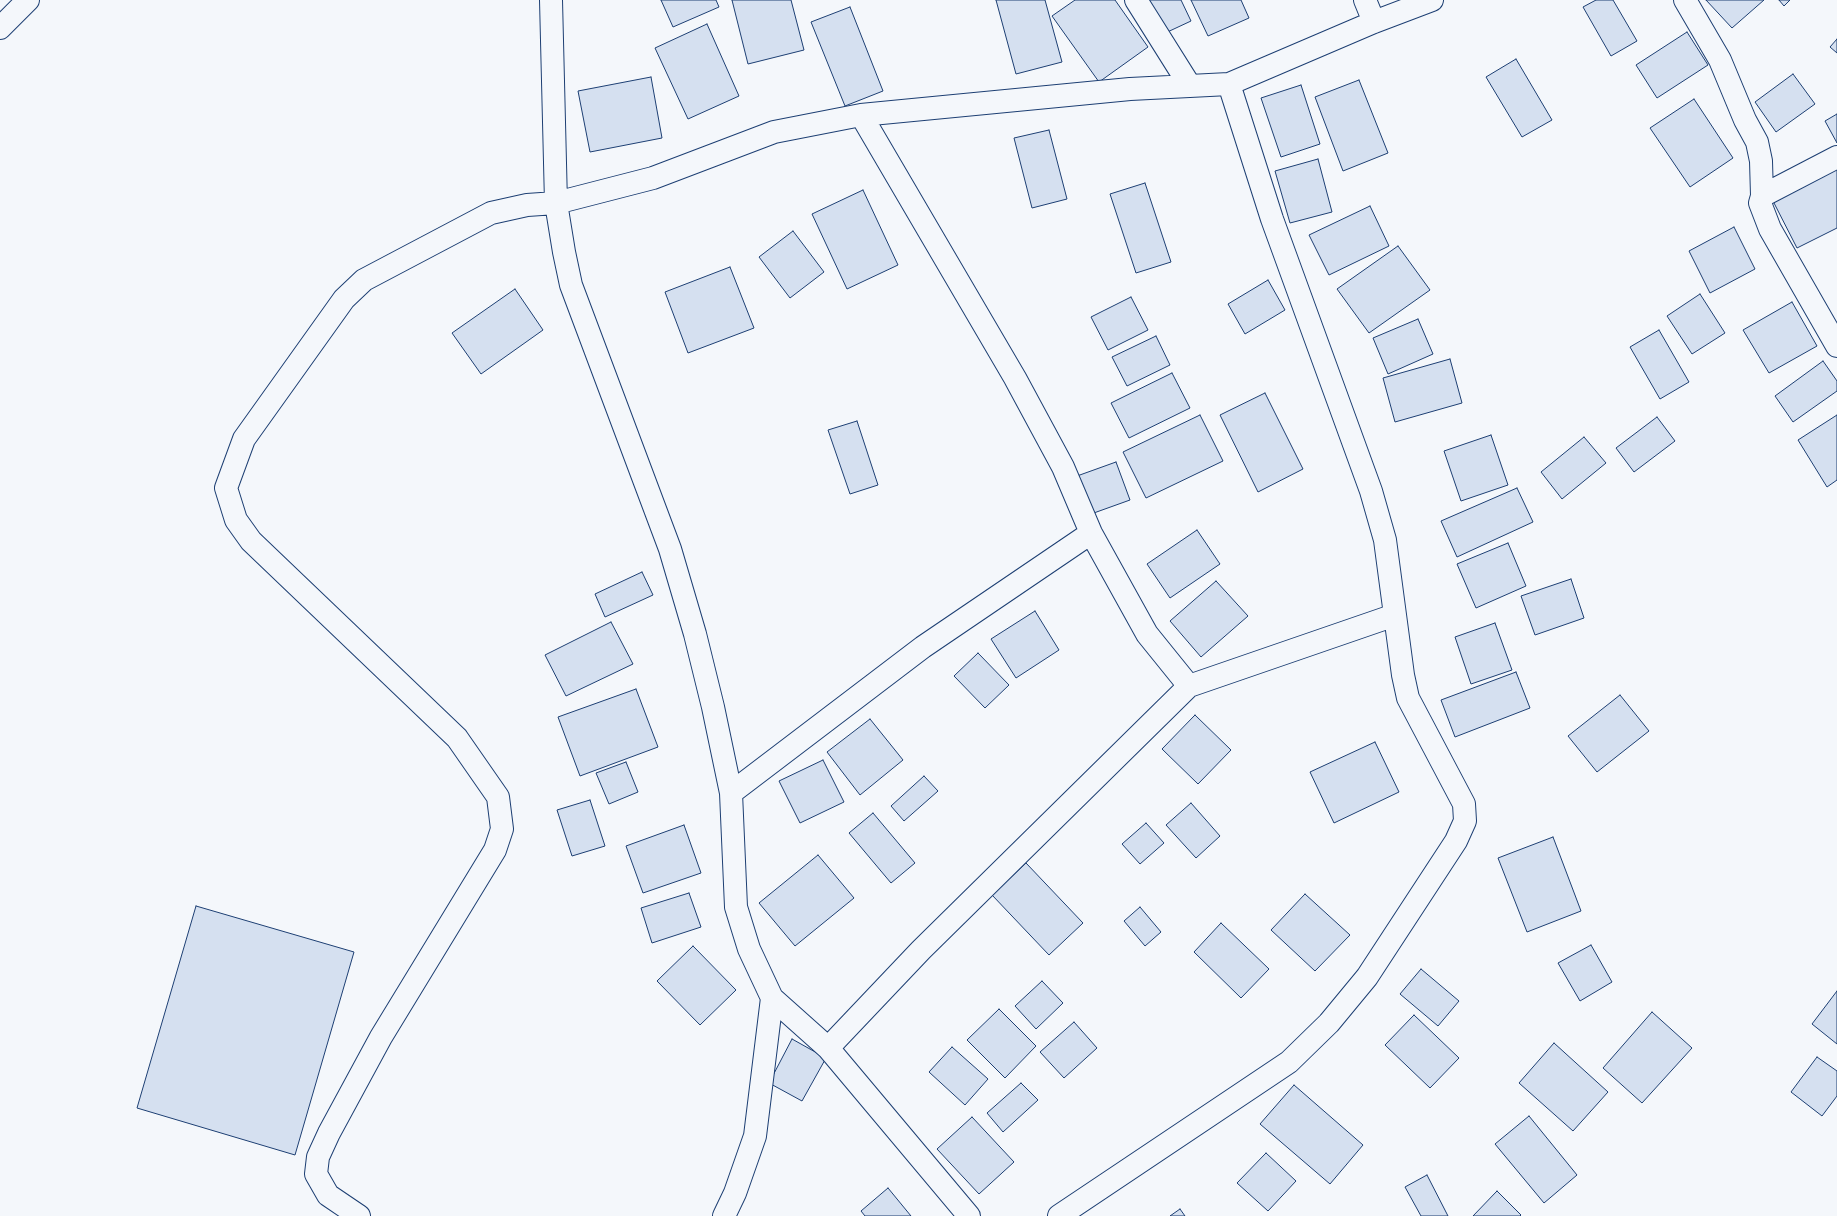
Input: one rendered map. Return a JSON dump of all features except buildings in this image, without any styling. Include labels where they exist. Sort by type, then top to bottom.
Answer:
[{"type":"street","points":[[0,28],[28,0]]},
{"type":"street","points":[[551,0],[556,203],[564,252],[571,285],[670,549],[699,648],[731,793],[736,907],[749,950],[772,998],[828,1048],[969,1216]]},
{"type":"street","points":[[1136,0],[1190,86]]},
{"type":"street","points":[[1365,0],[1374,22]]},
{"type":"street","points":[[359,1216],[328,1195],[316,1174],[318,1158],[329,1133],[381,1037],[472,885],[496,850],[502,829],[498,797],[457,738],[251,541],[236,520],[226,488],[244,439],[344,299],[364,280],[491,213],[527,205],[556,203],[653,178],[774,132],[861,114],[1130,89],[1229,84],[1374,22],[1432,0]]},
{"type":"street","points":[[1685,0],[1720,60],[1745,120],[1757,142],[1761,161],[1762,196],[1760,203],[1770,229],[1837,346]]},
{"type":"street","points":[[1059,1216],[1289,1062],[1329,1023],[1367,977],[1456,841],[1465,821],[1464,804],[1408,698],[1403,675],[1385,540],[1371,492],[1272,219],[1229,84]]},
{"type":"street","points":[[861,114],[1015,378],[1063,467],[1091,533],[1147,634],[1189,686]]},
{"type":"street","points":[[1762,196],[1837,157]]},
{"type":"street","points":[[731,793],[923,647],[1091,533]]},
{"type":"street","points":[[828,1048],[921,950],[1189,686],[1395,615]]},
{"type":"street","points":[[724,1216],[735,1193],[755,1136],[772,998]]}]
